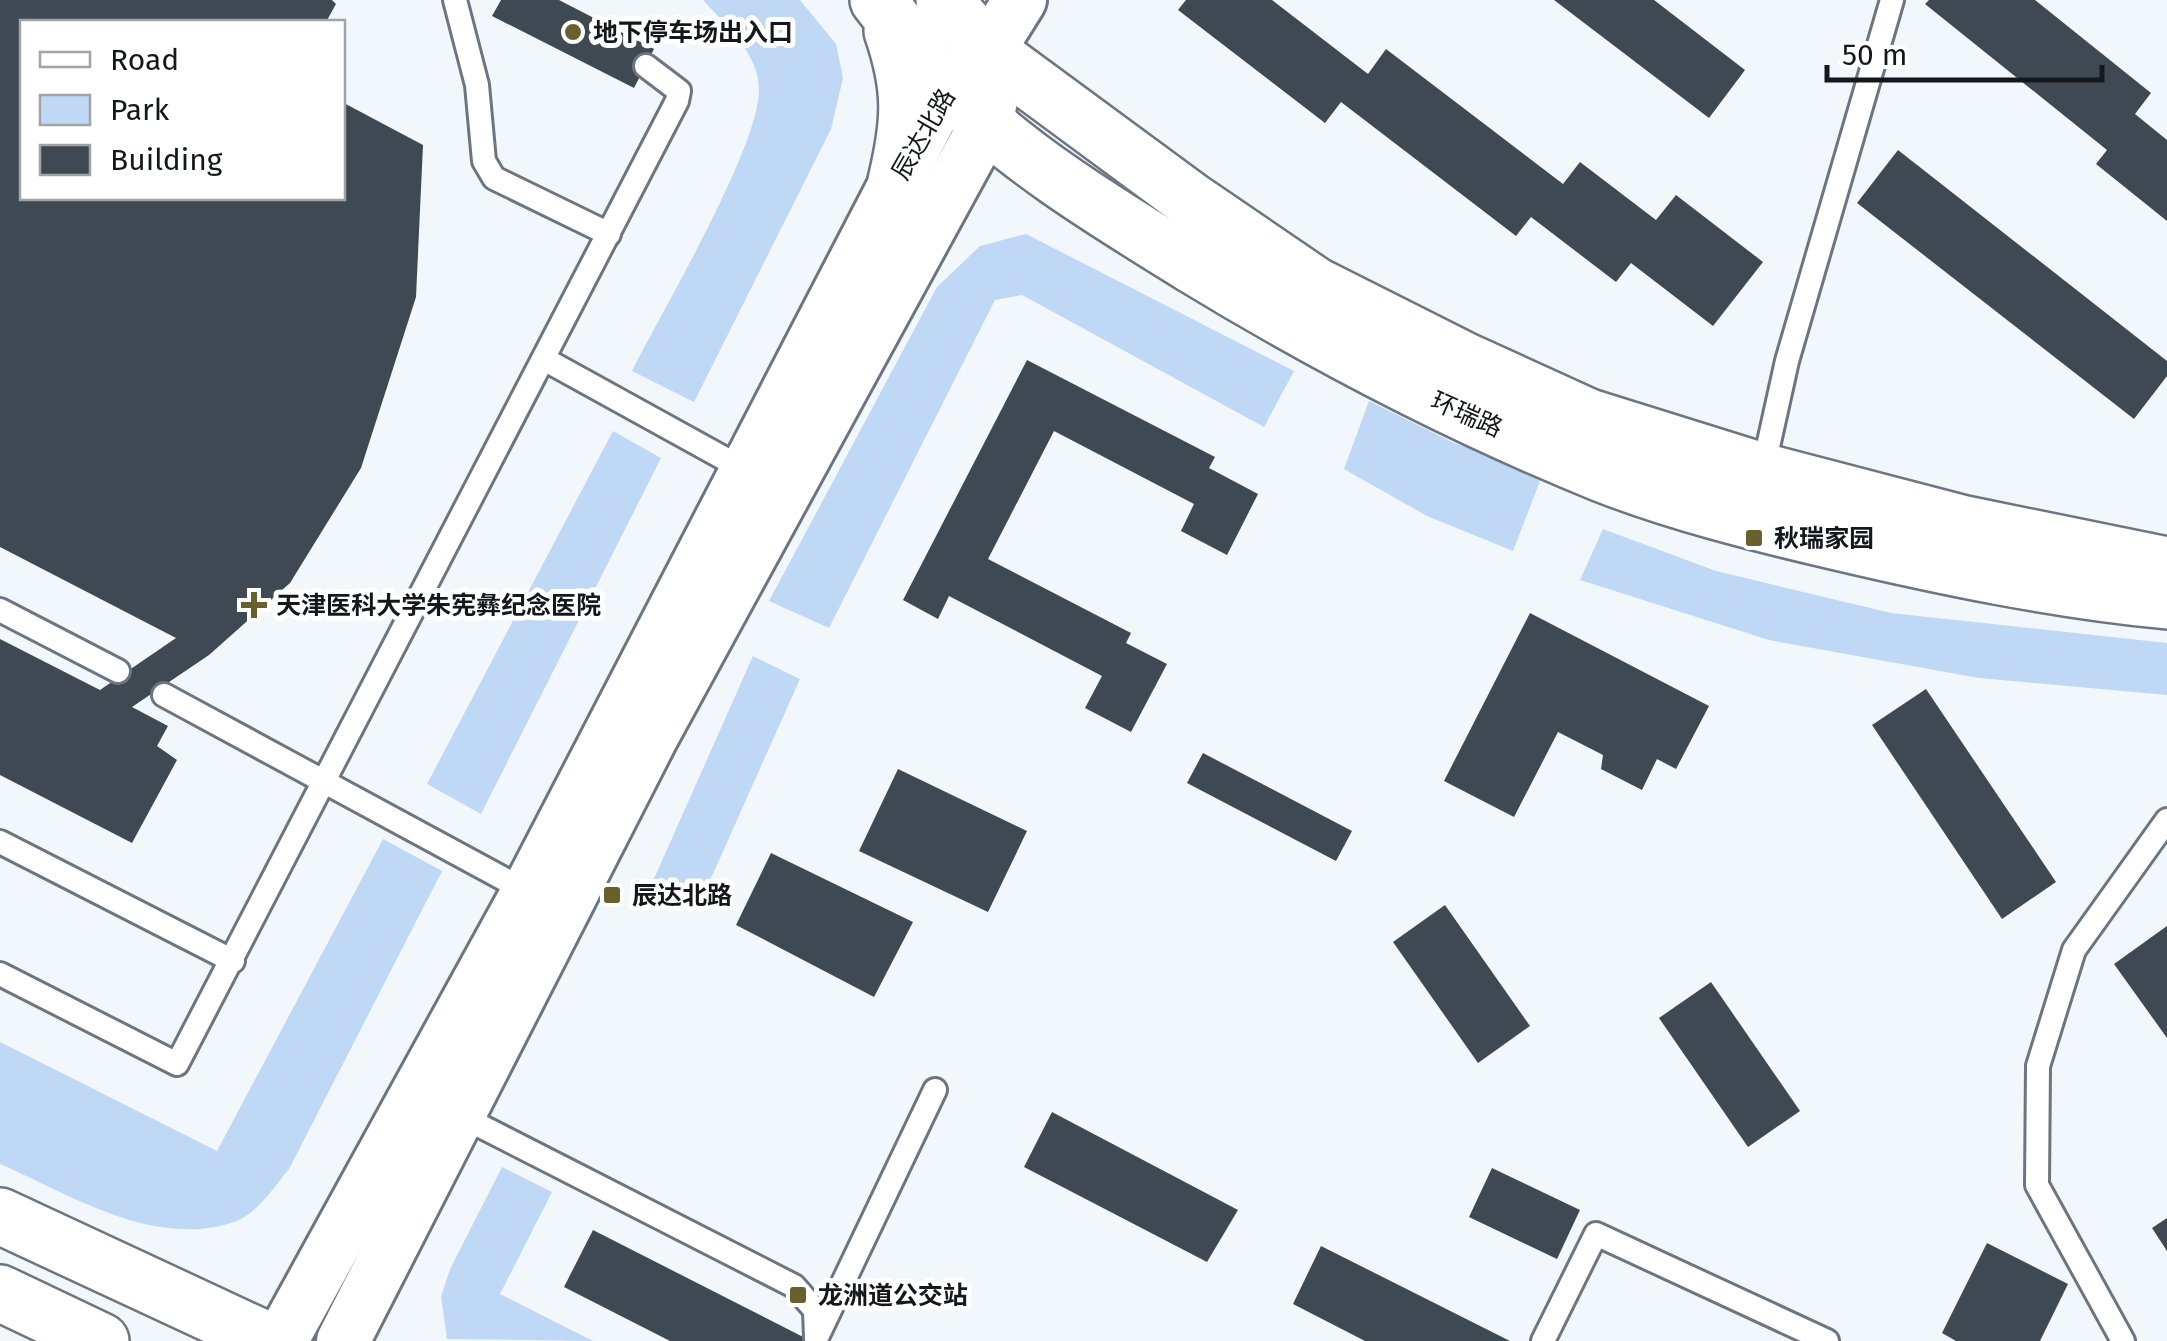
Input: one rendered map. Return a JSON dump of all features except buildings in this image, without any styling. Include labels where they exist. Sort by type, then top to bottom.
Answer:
[{"type":"main road","name":"环瑞路","points":[[944,0],[988,51],[1315,285],[1756,496],[1926,563],[2102,595],[2167,601]]},
{"type":"main road","name":"环瑞路","points":[[880,2],[946,86],[986,124],[1112,216],[1242,296],[1424,396],[1604,475],[1965,524],[2167,564]]},
{"type":"main road","points":[[880,2],[905,70],[910,108],[896,181]]},
{"type":"main road","points":[[0,1216],[268,1341]]},
{"type":"main road","points":[[0,1292],[101,1341]]},
{"type":"street","name":"辰达北路","points":[[766,481],[896,181],[946,86],[988,51],[1020,0]]},
{"type":"street","name":"辰达北路","points":[[343,1341],[439,1105],[766,481],[986,124],[996,88],[988,51]]},
{"type":"street","name":"辰达北路","points":[[281,1341],[439,1105]]},
{"type":"lane","points":[[455,0],[477,85],[484,160],[494,178],[609,234]]},
{"type":"lane","points":[[1756,496],[1787,361],[1892,0]]},
{"type":"lane","points":[[0,974],[177,1064],[678,101],[679,91],[672,82],[646,66]]},
{"type":"lane","points":[[544,359],[766,481]]},
{"type":"lane","points":[[0,610],[118,671]]},
{"type":"lane","points":[[164,695],[545,901]]},
{"type":"lane","points":[[2122,1341],[2037,1185],[2038,1066],[2074,950],[2167,820]]},
{"type":"lane","points":[[0,842],[233,960]]},
{"type":"lane","points":[[439,1105],[794,1286],[815,1310],[816,1338],[935,1090]]},
{"type":"lane","points":[[1543,1341],[1596,1234],[1827,1341]]},
{"type":"green space","points":[[703,0],[800,0],[836,44],[843,78],[831,129],[694,402],[632,371],[727,189],[755,117],[759,90],[753,64],[740,41]]},
{"type":"green space","points":[[1026,234],[1294,371],[1264,427],[1022,295],[995,300],[829,628],[769,601],[937,287],[980,246]]},
{"type":"green space","points":[[1369,401],[1454,443],[1543,473],[1513,551],[1427,516],[1344,469]]},
{"type":"green space","points":[[613,431],[661,458],[481,814],[427,784]]},
{"type":"green space","points":[[1603,529],[1716,571],[1891,613],[2167,643],[2167,695],[1979,678],[1769,640],[1580,580]]},
{"type":"green space","points":[[753,656],[800,679],[699,905],[653,881]]},
{"type":"green space","points":[[383,839],[442,871],[289,1169],[250,1213],[234,1222],[204,1229],[144,1224],[84,1203],[0,1164],[0,1042],[217,1151]]},
{"type":"green space","points":[[502,1167],[552,1192],[500,1294],[593,1341],[447,1339],[441,1297],[450,1269]]},
{"type":"place","name":"地下停车场出入口","points":[[573,32]]},
{"type":"place","name":"秋瑞家园","points":[[1754,538]]},
{"type":"place","name":"天津医科大学朱宪彝纪念医院","points":[[254,605]]},
{"type":"place","name":"辰达北路","points":[[612,895]]},
{"type":"place","name":"龙洲道公交站","points":[[798,1295]]}]
